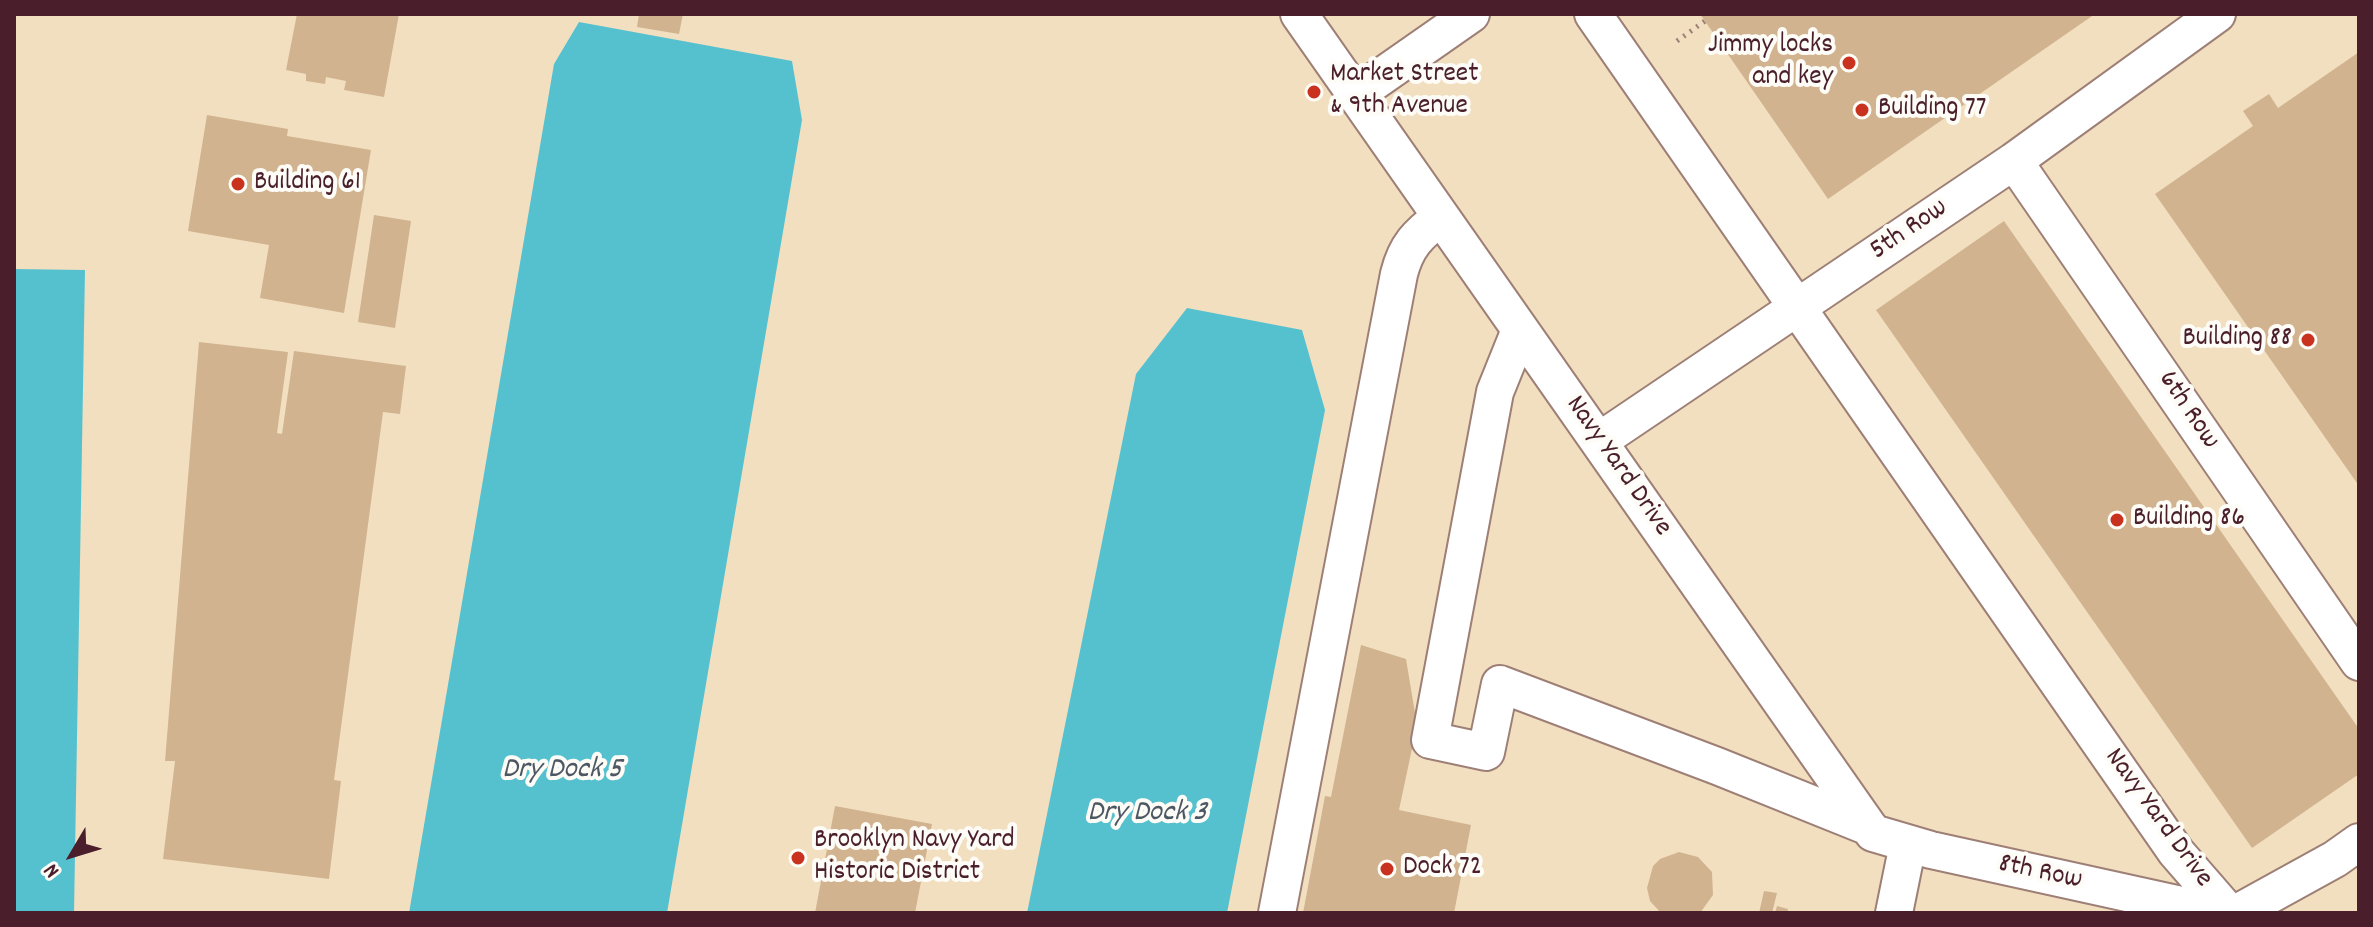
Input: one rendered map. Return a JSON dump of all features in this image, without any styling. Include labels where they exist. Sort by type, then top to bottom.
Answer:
[{"type":"street","name":"Navy Yard Drive","points":[[1299,14],[1869,827]]},
{"type":"street","points":[[1355,95],[1471,14]]},
{"type":"street","name":"Navy Yard Drive","points":[[1593,14],[2176,852],[2229,913]]},
{"type":"street","name":"5th Row","points":[[1599,441],[2014,161],[2217,14]]},
{"type":"street","name":"6th Row","points":[[2014,161],[2359,662]]},
{"type":"street","points":[[1277,913],[1399,274],[1407,248],[1441,217]]},
{"type":"street","points":[[1520,330],[1495,392],[1430,740],[1486,752],[1500,684],[1717,766],[1869,827],[1873,833],[1908,844],[1894,913]]},
{"type":"street","points":[[2237,913],[2335,859],[2359,842]]},
{"type":"street","name":"8th Row","points":[[1908,844],[2218,913]]},
{"type":"path","points":[[1677,41],[1705,21]]},
{"type":"water","name":"Dry Dock 5","points":[[579,22],[792,61],[802,120],[667,913],[409,913],[554,64]]},
{"type":"water","points":[[14,269],[85,270],[74,913],[14,913]]},
{"type":"water","name":"Dry Dock 3","points":[[1187,308],[1302,330],[1325,410],[1227,913],[1027,913],[1136,374]]},
{"type":"building","points":[[297,14],[399,14],[384,97],[344,90],[346,81],[326,77],[325,84],[306,81],[306,74],[286,70]]},
{"type":"building","points":[[639,14],[683,14],[679,34],[637,27]]},
{"type":"building","name":"Building 77","points":[[1700,14],[2095,14],[1828,199]]},
{"type":"building","name":"Building 88","points":[[2359,52],[2359,486],[2155,194],[2253,126],[2243,111],[2269,94],[2278,108]]},
{"type":"building","points":[[207,115],[288,129],[287,136],[371,150],[344,313],[260,298],[269,245],[188,231]]},
{"type":"building","points":[[374,215],[411,221],[395,328],[358,322]]},
{"type":"building","name":"Building 86","points":[[2004,221],[2359,729],[2359,774],[2252,848],[1876,310]]},
{"type":"building","points":[[199,342],[288,352],[277,433],[282,434],[294,351],[406,366],[400,414],[383,412],[334,780],[341,781],[329,879],[163,859],[175,761],[165,761]]},
{"type":"building","name":"Dock 72","points":[[1361,645],[1406,659],[1417,725],[1399,810],[1471,825],[1454,913],[1303,913],[1325,796],[1331,797]]},
{"type":"building","points":[[835,806],[932,824],[915,913],[815,913]]},
{"type":"building","points":[[1679,852],[1698,857],[1712,872],[1713,895],[1700,913],[1661,913],[1650,901],[1647,888],[1653,866],[1660,859]]},
{"type":"building","points":[[1764,891],[1777,893],[1772,913],[1759,913]]},
{"type":"building","points":[[1777,906],[1788,909],[1787,913],[1775,913]]},
{"type":"place","name":"Jimmy locks and key","points":[[1849,63]]},
{"type":"place","name":"Market Street & 9th Avenue","points":[[1314,92]]},
{"type":"place","name":"Building 77","points":[[1862,110]]},
{"type":"place","name":"Building 61","points":[[238,184]]},
{"type":"place","name":"Building 88","points":[[2308,340]]},
{"type":"place","name":"Building 86","points":[[2117,520]]},
{"type":"place","name":"Brooklyn Navy Yard Historic District","points":[[798,858]]},
{"type":"place","name":"Dock 72","points":[[1387,869]]}]
